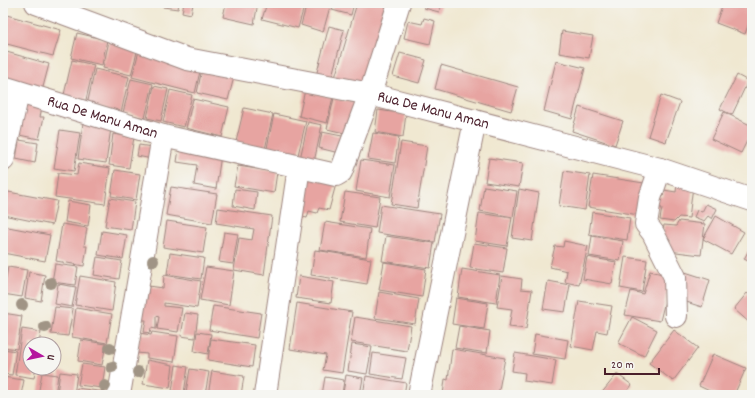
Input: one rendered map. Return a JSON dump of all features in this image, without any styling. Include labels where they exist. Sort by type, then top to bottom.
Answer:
[{"type":"street","points":[[36,3],[187,59],[370,94],[399,3]]},
{"type":"street","points":[[3,160],[10,90]]},
{"type":"street","name":"Rua De Manu Aman","points":[[10,90],[163,136],[336,175],[341,172],[370,94],[660,169],[752,200]]},
{"type":"street","points":[[419,395],[475,121]]},
{"type":"street","points":[[119,395],[163,136]]},
{"type":"street","points":[[265,395],[299,167]]},
{"type":"street","points":[[660,169],[650,198],[646,224],[653,233],[675,277],[676,316]]},
{"type":"building","points":[[164,3],[179,3],[178,9],[163,7]]},
{"type":"building","points":[[184,3],[193,4],[191,14],[182,12]]},
{"type":"building","points":[[226,3],[245,5],[246,3],[258,3],[254,24],[223,17]]},
{"type":"building","points":[[267,3],[305,3],[298,28],[262,19]]},
{"type":"building","points":[[307,3],[331,3],[323,32],[301,25]]},
{"type":"building","points":[[334,3],[354,3],[351,15],[332,10]]},
{"type":"building","points":[[357,3],[387,3],[361,89],[334,81]]},
{"type":"building","points":[[426,3],[442,3],[439,12],[424,8]]},
{"type":"building","points":[[723,3],[752,3],[752,14],[745,34],[716,23]]},
{"type":"building","points":[[3,14],[61,30],[53,56],[3,43]]},
{"type":"building","points":[[424,18],[435,21],[430,44],[404,38],[408,21],[422,24]]},
{"type":"building","points":[[329,26],[344,30],[331,80],[316,76]]},
{"type":"building","points":[[562,31],[593,36],[589,58],[559,53]]},
{"type":"building","points":[[77,33],[107,40],[102,65],[71,58]]},
{"type":"building","points":[[109,41],[138,48],[131,75],[103,68]]},
{"type":"building","points":[[3,51],[49,64],[42,91],[3,80]]},
{"type":"building","points":[[139,51],[201,67],[195,93],[132,77]]},
{"type":"building","points":[[400,53],[426,60],[419,83],[393,76]]},
{"type":"building","points":[[72,60],[94,65],[85,104],[63,99]]},
{"type":"building","points":[[556,61],[585,68],[572,119],[544,111]]},
{"type":"building","points":[[441,65],[518,87],[511,111],[435,89]]},
{"type":"building","points":[[95,69],[129,77],[121,113],[87,105]]},
{"type":"building","points":[[202,69],[234,77],[228,100],[197,93]]},
{"type":"building","points":[[737,75],[748,81],[732,115],[720,109]]},
{"type":"building","points":[[131,79],[153,84],[145,118],[123,113]]},
{"type":"building","points":[[154,86],[168,89],[161,121],[147,118]]},
{"type":"building","points":[[170,90],[192,95],[184,127],[163,122]]},
{"type":"building","points":[[305,90],[333,97],[327,123],[299,116]]},
{"type":"building","points":[[661,95],[680,102],[666,142],[648,136]]},
{"type":"building","points":[[334,98],[356,103],[349,134],[327,129]]},
{"type":"building","points":[[193,99],[229,107],[222,137],[186,128]]},
{"type":"building","points":[[20,103],[42,107],[40,117],[44,117],[39,139],[14,134]]},
{"type":"building","points":[[579,107],[623,121],[615,145],[572,131]]},
{"type":"building","points":[[244,108],[273,114],[265,149],[236,142]]},
{"type":"building","points":[[378,110],[406,114],[403,137],[375,132]]},
{"type":"building","points":[[724,112],[752,126],[752,131],[741,153],[711,139]]},
{"type":"building","points":[[274,114],[306,121],[298,155],[267,148]]},
{"type":"building","points":[[308,122],[322,125],[314,162],[300,159]]},
{"type":"building","points":[[83,123],[111,128],[106,163],[78,159]]},
{"type":"building","points":[[60,130],[80,133],[74,171],[54,168]]},
{"type":"building","points":[[322,132],[347,137],[343,154],[319,148]]},
{"type":"building","points":[[373,133],[399,137],[395,163],[368,159]]},
{"type":"building","points":[[113,134],[134,137],[129,168],[109,165]]},
{"type":"building","points":[[19,140],[38,143],[35,163],[16,159]]},
{"type":"building","points":[[401,142],[427,146],[417,208],[391,204]]},
{"type":"building","points":[[139,145],[159,148],[157,160],[137,156]]},
{"type":"building","points":[[179,149],[221,155],[216,189],[194,185],[197,165],[177,162]]},
{"type":"building","points":[[489,158],[523,163],[519,187],[485,182]]},
{"type":"building","points":[[361,160],[395,165],[390,197],[356,191]]},
{"type":"building","points":[[79,163],[110,168],[105,204],[55,197],[58,173],[77,175]]},
{"type":"building","points":[[238,166],[277,172],[274,193],[234,186]]},
{"type":"building","points":[[115,170],[140,174],[136,200],[111,196]]},
{"type":"building","points":[[564,171],[590,175],[585,210],[559,206]]},
{"type":"building","points":[[593,175],[644,183],[639,215],[588,207]]},
{"type":"building","points":[[304,176],[336,184],[329,210],[319,208],[317,213],[309,211],[307,218],[295,215]]},
{"type":"building","points":[[677,184],[693,186],[689,218],[679,217],[674,222],[660,220],[662,208],[655,207],[657,196],[663,197],[664,190],[676,192]]},
{"type":"building","points":[[484,186],[517,191],[513,217],[480,211]]},
{"type":"building","points":[[171,187],[217,194],[212,223],[166,215]]},
{"type":"building","points":[[235,189],[257,192],[255,210],[233,206]]},
{"type":"building","points":[[519,189],[539,193],[532,241],[512,238]]},
{"type":"building","points":[[3,191],[57,201],[52,225],[3,215]]},
{"type":"building","points":[[345,192],[380,197],[375,228],[340,222]]},
{"type":"building","points":[[110,198],[135,202],[131,230],[105,226]]},
{"type":"building","points":[[68,201],[91,205],[88,226],[65,222]]},
{"type":"building","points":[[706,204],[717,209],[712,219],[708,216],[704,221],[694,217],[697,210],[702,212]]},
{"type":"building","points":[[381,205],[440,214],[435,242],[377,233]]},
{"type":"building","points":[[218,208],[272,216],[264,275],[234,270],[239,238],[252,240],[254,229],[216,223]]},
{"type":"building","points":[[592,212],[630,218],[627,240],[589,234]]},
{"type":"building","points":[[479,213],[512,218],[507,246],[475,241]]},
{"type":"building","points":[[716,216],[744,232],[731,254],[703,239]]},
{"type":"building","points":[[167,221],[207,227],[203,253],[163,247]]},
{"type":"building","points":[[679,221],[705,224],[701,255],[668,251],[670,240],[662,239],[664,225],[676,226]]},
{"type":"building","points":[[325,222],[370,229],[366,257],[320,250]]},
{"type":"building","points":[[62,224],[87,228],[84,246],[87,246],[84,266],[56,261]]},
{"type":"building","points":[[3,226],[50,235],[45,261],[3,253]]},
{"type":"building","points":[[102,231],[127,235],[123,259],[98,255]]},
{"type":"building","points":[[224,232],[238,234],[233,264],[219,262]]},
{"type":"building","points":[[386,236],[434,243],[430,268],[382,261]]},
{"type":"building","points":[[592,236],[623,241],[620,261],[589,256]]},
{"type":"building","points":[[564,241],[588,246],[579,285],[565,282],[567,271],[550,267],[555,246],[563,247]]},
{"type":"building","points":[[474,243],[507,248],[503,273],[470,268]]},
{"type":"building","points":[[752,244],[752,263],[744,259]]},
{"type":"building","points":[[315,250],[371,259],[367,284],[311,275]]},
{"type":"building","points":[[170,253],[204,258],[201,279],[167,274]]},
{"type":"building","points":[[97,257],[122,261],[119,279],[94,275]]},
{"type":"building","points":[[587,257],[616,262],[612,284],[583,279]]},
{"type":"building","points":[[625,257],[647,260],[642,292],[620,288]]},
{"type":"building","points":[[384,262],[426,269],[422,297],[379,290]]},
{"type":"building","points":[[55,264],[78,267],[75,285],[52,282]]},
{"type":"building","points":[[8,267],[27,270],[22,297],[3,294]]},
{"type":"building","points":[[206,267],[234,271],[229,305],[200,300]]},
{"type":"building","points":[[462,269],[500,275],[496,303],[458,297]]},
{"type":"building","points":[[650,271],[671,276],[660,321],[625,315],[631,291],[643,294]]},
{"type":"building","points":[[29,272],[45,275],[41,301],[25,298]]},
{"type":"building","points":[[685,272],[710,280],[702,307],[677,299]]},
{"type":"building","points":[[164,275],[201,281],[197,308],[164,303],[164,306],[182,308],[178,332],[157,329],[159,317],[156,316],[156,329],[151,328],[150,333],[144,332],[146,320],[140,320],[145,299],[147,299],[149,286],[163,288]]},
{"type":"building","points":[[80,276],[116,282],[112,311],[75,305]]},
{"type":"building","points":[[299,276],[334,282],[331,303],[296,298]]},
{"type":"building","points":[[502,276],[522,279],[521,289],[532,290],[526,329],[509,327],[512,309],[497,307]]},
{"type":"building","points":[[548,281],[570,285],[565,312],[543,309]]},
{"type":"building","points":[[58,284],[76,287],[72,307],[55,304]]},
{"type":"building","points":[[379,292],[419,299],[415,324],[375,318]]},
{"type":"building","points":[[747,293],[752,297],[752,325],[734,309]]},
{"type":"building","points":[[456,298],[488,303],[484,329],[452,324]]},
{"type":"building","points":[[579,301],[612,306],[607,333],[597,331],[593,350],[571,346]]},
{"type":"building","points":[[297,303],[352,312],[342,373],[323,370],[326,355],[290,349]]},
{"type":"building","points":[[213,306],[261,313],[257,338],[209,330]]},
{"type":"building","points":[[55,307],[73,309],[68,336],[51,334]]},
{"type":"building","points":[[76,308],[112,314],[107,343],[72,337]]},
{"type":"building","points":[[3,313],[22,316],[17,349],[3,347]]},
{"type":"building","points":[[185,313],[198,315],[195,338],[181,336]]},
{"type":"building","points":[[355,317],[411,326],[407,351],[351,342]]},
{"type":"building","points":[[632,317],[657,330],[644,356],[618,343]]},
{"type":"building","points":[[459,326],[490,331],[487,353],[455,348]]},
{"type":"building","points":[[22,329],[41,332],[40,336],[22,336],[22,376],[34,376],[34,378],[15,375]]},
{"type":"building","points":[[674,330],[698,348],[673,381],[649,363]]},
{"type":"building","points":[[152,332],[178,336],[174,362],[147,358],[147,354],[137,353],[140,333],[151,335]]},
{"type":"building","points":[[197,332],[211,334],[208,354],[194,351]]},
{"type":"building","points":[[535,334],[568,340],[565,359],[532,354]]},
{"type":"building","points":[[211,339],[255,345],[252,367],[208,360]]},
{"type":"building","points":[[81,340],[106,344],[102,365],[78,361]]},
{"type":"building","points":[[352,344],[372,347],[367,374],[348,371]]},
{"type":"building","points":[[3,349],[16,351],[12,375],[3,374]]},
{"type":"building","points":[[452,349],[505,358],[498,395],[443,395],[445,379],[448,380]]},
{"type":"building","points":[[373,353],[406,358],[402,379],[370,374]]},
{"type":"building","points":[[515,353],[556,360],[552,385],[524,381],[525,373],[512,371]]},
{"type":"building","points":[[713,354],[746,368],[734,395],[718,395],[699,386]]},
{"type":"building","points":[[147,360],[173,365],[170,388],[143,384]]},
{"type":"building","points":[[82,364],[105,367],[102,388],[78,385]]},
{"type":"building","points":[[176,365],[188,367],[184,393],[172,391]]},
{"type":"building","points":[[190,369],[209,372],[205,395],[186,392]]},
{"type":"building","points":[[212,371],[244,376],[241,395],[208,395]]},
{"type":"building","points":[[62,372],[77,374],[74,395],[57,393],[59,376],[62,376]]},
{"type":"building","points":[[617,374],[632,385],[624,395],[600,395]]},
{"type":"building","points":[[346,375],[363,378],[360,395],[343,393]]},
{"type":"building","points":[[41,376],[58,376],[55,395],[38,395]]},
{"type":"building","points":[[366,376],[406,383],[404,395],[363,395]]},
{"type":"building","points":[[3,377],[24,380],[21,395],[3,395]]},
{"type":"building","points":[[325,377],[344,380],[342,395],[322,395]]},
{"type":"building","points":[[77,388],[105,392],[105,395],[76,395]]}]
